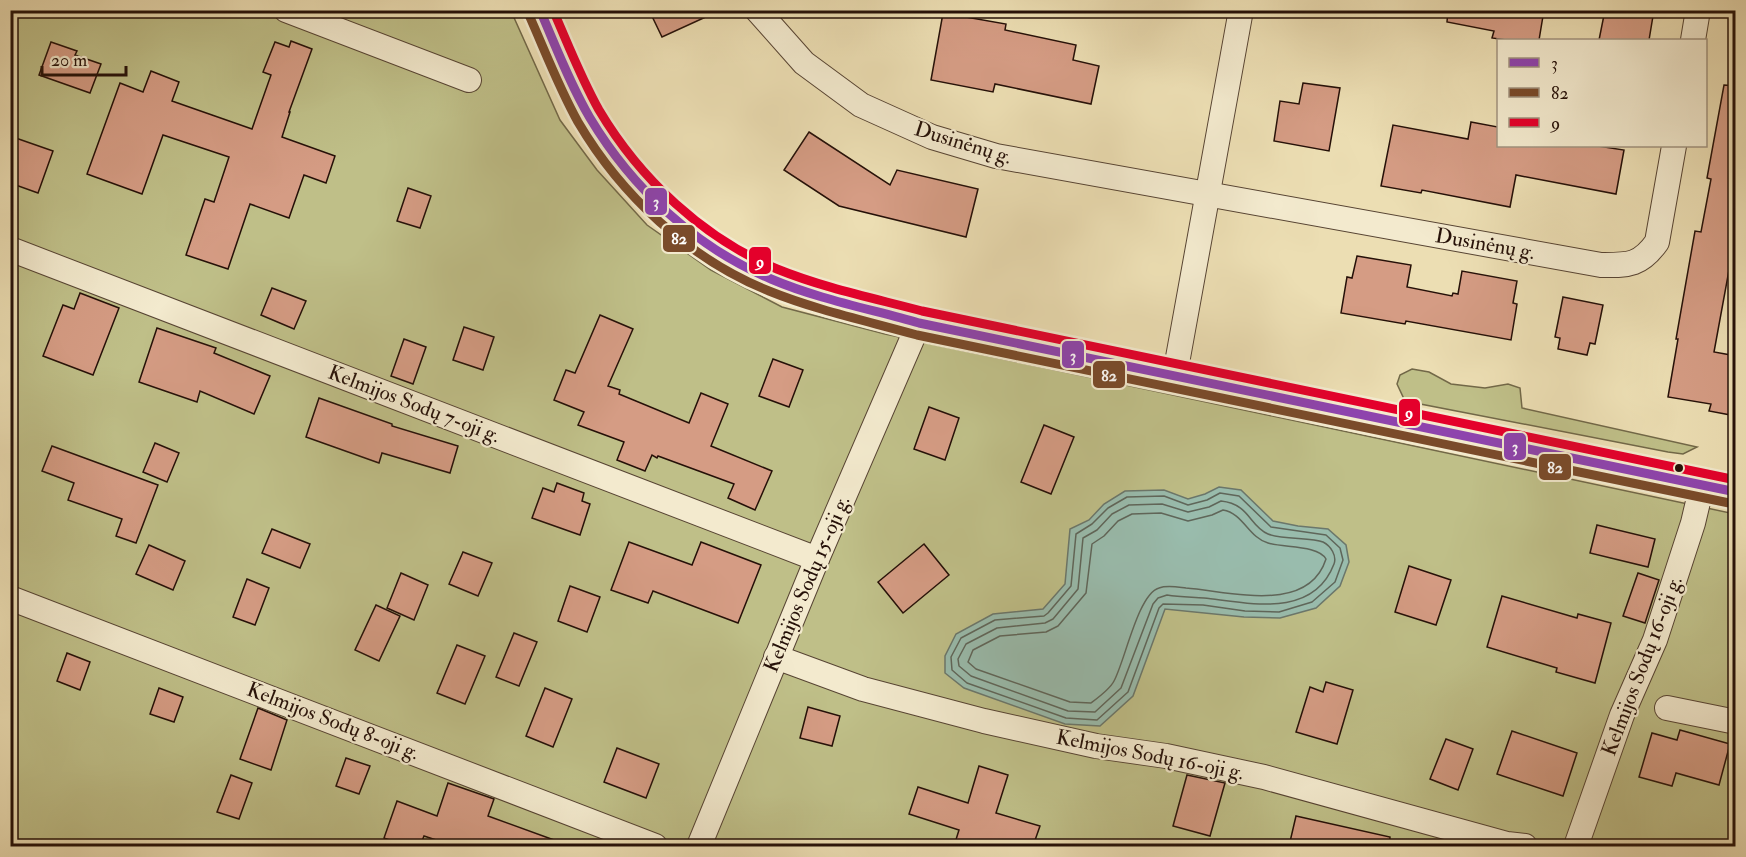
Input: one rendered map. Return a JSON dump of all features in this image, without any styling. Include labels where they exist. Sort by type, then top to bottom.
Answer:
[{"type":"main road","points":[[540,10],[590,117],[616,156],[656,202],[697,237],[735,262],[771,279],[823,297],[919,322],[1736,492]]},
{"type":"street","points":[[286,10],[470,80]]},
{"type":"street","name":"Dusinėnų g.","points":[[757,10],[804,63],[861,105],[932,137],[996,156],[1601,265],[1638,263],[1657,242],[1674,147]]},
{"type":"street","points":[[1175,374],[1241,10]]},
{"type":"street","points":[[1693,39],[1698,10]]},
{"type":"street","name":"Kelmijos Sodų 7-oji g.","points":[[10,249],[817,559]]},
{"type":"street","name":"Kelmijos Sodų 15-oji g.","points":[[699,846],[817,559],[919,322]]},
{"type":"street","name":"Kelmijos Sodų 16-oji g.","points":[[1576,846],[1622,715],[1655,640],[1694,523],[1702,485]]},
{"type":"street","name":"Kelmijos Sodų 8-oji g.","points":[[10,598],[655,846]]},
{"type":"street","name":"Kelmijos Sodų 16-oji g.","points":[[776,657],[863,689],[984,721],[1096,746],[1166,756],[1264,777],[1507,844],[1525,846]]},
{"type":"street","points":[[1667,708],[1736,722]]},
{"type":"green space","points":[[10,11],[511,11],[560,120],[597,170],[647,225],[711,270],[782,307],[885,334],[1735,514],[1735,846],[11,846]]},
{"type":"green space","points":[[1412,369],[1429,372],[1451,384],[1485,388],[1508,384],[1520,388],[1522,408],[1697,447],[1683,454],[1668,452],[1405,401],[1397,384],[1400,375]]},
{"type":"water","points":[[1219,487],[1241,490],[1273,521],[1328,529],[1346,545],[1349,562],[1340,586],[1316,608],[1280,618],[1244,617],[1165,609],[1133,696],[1100,726],[1065,724],[964,688],[945,673],[945,656],[956,634],[993,614],[1043,609],[1065,584],[1070,529],[1089,520],[1104,504],[1125,491],[1164,490],[1188,499]]},
{"type":"building","points":[[649,10],[721,10],[662,37]]},
{"type":"building","points":[[1448,10],[1544,10],[1539,39],[1492,38],[1494,31],[1447,22]]},
{"type":"building","points":[[1605,10],[1654,10],[1649,39],[1599,39]]},
{"type":"building","points":[[943,13],[1006,24],[1005,30],[1076,45],[1073,60],[1099,66],[1091,104],[995,84],[993,92],[931,80]]},
{"type":"building","points":[[291,41],[312,49],[282,137],[335,156],[326,183],[304,175],[289,218],[250,204],[228,269],[186,255],[205,199],[214,202],[229,157],[163,135],[142,194],[87,174],[120,83],[143,92],[151,71],[179,82],[172,101],[252,129],[271,75],[263,72],[275,42],[289,47]]},
{"type":"building","points":[[51,42],[77,51],[75,55],[101,64],[90,93],[39,75]]},
{"type":"building","points":[[1303,83],[1340,88],[1329,151],[1274,141],[1280,101],[1299,104]]},
{"type":"building","points":[[1724,85],[1736,86],[1736,271],[1729,270],[1714,352],[1736,356],[1736,416],[1709,411],[1711,404],[1668,397],[1695,231],[1701,232],[1711,179],[1707,178]]},
{"type":"building","points":[[1471,122],[1497,127],[1497,147],[1604,147],[1624,150],[1616,194],[1516,175],[1510,207],[1422,190],[1421,193],[1381,186],[1393,125],[1468,139]]},
{"type":"building","points":[[809,132],[890,185],[897,170],[978,189],[966,237],[839,206],[784,170]]},
{"type":"building","points":[[10,136],[53,151],[38,193],[10,183]]},
{"type":"building","points":[[408,188],[431,196],[420,228],[397,221]]},
{"type":"building","points":[[1357,256],[1411,265],[1407,287],[1452,296],[1453,293],[1458,294],[1462,271],[1517,281],[1513,303],[1517,304],[1511,340],[1406,321],[1405,324],[1341,313],[1347,277],[1352,278]]},
{"type":"building","points":[[272,288],[306,301],[294,329],[261,315]]},
{"type":"building","points":[[80,293],[119,308],[93,375],[43,356],[63,305],[74,309]]},
{"type":"building","points":[[1563,297],[1603,305],[1595,344],[1590,343],[1587,355],[1558,349],[1560,338],[1555,337]]},
{"type":"building","points":[[600,315],[633,329],[608,386],[620,390],[619,394],[689,423],[701,393],[728,404],[711,446],[772,471],[755,510],[728,498],[734,484],[658,456],[657,458],[652,455],[645,471],[617,460],[624,442],[578,425],[584,412],[554,400],[566,370],[575,373]]},
{"type":"building","points":[[464,327],[494,337],[483,370],[453,360]]},
{"type":"building","points":[[157,328],[216,348],[214,353],[270,376],[254,414],[200,391],[197,402],[139,382]]},
{"type":"building","points":[[404,339],[426,347],[413,384],[391,376]]},
{"type":"building","points":[[773,359],[803,370],[789,407],[759,396]]},
{"type":"building","points":[[319,398],[392,424],[392,426],[458,446],[450,473],[382,453],[379,463],[306,437]]},
{"type":"building","points":[[929,407],[959,418],[945,460],[914,449]]},
{"type":"building","points":[[1044,425],[1074,437],[1051,494],[1021,482]]},
{"type":"building","points":[[155,443],[179,453],[167,482],[143,472]]},
{"type":"building","points":[[52,446],[158,485],[136,543],[116,536],[122,519],[68,500],[74,483],[42,471]]},
{"type":"building","points":[[557,483],[584,493],[582,501],[590,504],[580,535],[532,518],[543,488],[554,492]]},
{"type":"building","points":[[1597,525],[1655,539],[1648,567],[1590,553]]},
{"type":"building","points":[[272,529],[310,544],[300,568],[262,553]]},
{"type":"building","points":[[629,542],[692,565],[701,542],[761,565],[738,623],[653,591],[648,603],[611,590]]},
{"type":"building","points":[[924,544],[949,575],[903,613],[878,582]]},
{"type":"building","points":[[149,545],[185,561],[173,590],[136,574]]},
{"type":"building","points":[[463,552],[492,563],[478,596],[449,584]]},
{"type":"building","points":[[1409,566],[1451,580],[1436,625],[1395,612]]},
{"type":"building","points":[[401,573],[428,585],[414,620],[387,608]]},
{"type":"building","points":[[1638,573],[1659,580],[1645,623],[1623,616]]},
{"type":"building","points":[[247,579],[269,588],[255,625],[233,617]]},
{"type":"building","points":[[570,586],[600,597],[587,632],[558,621]]},
{"type":"building","points":[[1502,596],[1577,618],[1578,614],[1611,623],[1595,683],[1556,672],[1557,668],[1487,647]]},
{"type":"building","points":[[376,605],[400,616],[379,661],[355,650]]},
{"type":"building","points":[[514,633],[537,642],[519,686],[496,677]]},
{"type":"building","points":[[457,645],[485,656],[465,704],[437,693]]},
{"type":"building","points":[[67,653],[90,662],[80,690],[57,681]]},
{"type":"building","points":[[1326,682],[1353,690],[1337,744],[1296,732],[1310,687],[1323,692]]},
{"type":"building","points":[[159,688],[183,697],[174,722],[150,714]]},
{"type":"building","points":[[545,688],[572,699],[553,747],[526,736]]},
{"type":"building","points":[[808,707],[840,716],[832,746],[800,738]]},
{"type":"building","points":[[258,708],[287,720],[271,770],[240,759]]},
{"type":"building","points":[[1680,730],[1730,744],[1719,785],[1676,773],[1672,786],[1639,777],[1652,733],[1677,740]]},
{"type":"building","points":[[1512,731],[1577,753],[1563,796],[1497,774]]},
{"type":"building","points":[[1446,739],[1473,749],[1458,790],[1430,779]]},
{"type":"building","points":[[617,748],[659,764],[646,798],[604,782]]},
{"type":"building","points":[[346,758],[370,766],[359,794],[336,786]]},
{"type":"building","points":[[979,766],[1008,775],[996,813],[1040,826],[1033,846],[954,846],[959,830],[909,814],[918,787],[968,803]]},
{"type":"building","points":[[231,775],[252,783],[239,819],[217,812]]},
{"type":"building","points":[[1187,775],[1225,783],[1210,836],[1173,826]]},
{"type":"building","points":[[448,783],[494,799],[488,816],[565,844],[564,846],[454,846],[424,836],[420,846],[406,846],[384,838],[397,801],[437,816]]},
{"type":"building","points":[[1296,816],[1390,837],[1389,846],[1289,846]]},
{"type":"transit line","name":"3","points":[[540,10],[583,105],[625,168],[668,213],[691,232],[743,266],[771,279],[826,298],[919,323],[1736,492]]},
{"type":"transit line","name":"9","points":[[553,10],[592,98],[634,160],[676,204],[699,223],[724,241],[777,269],[831,287],[922,311],[1736,480]]},
{"type":"transit line","name":"82","points":[[529,15],[558,83],[578,122],[615,175],[636,199],[685,243],[740,278],[769,291],[823,310],[917,335],[1734,504]]}]
